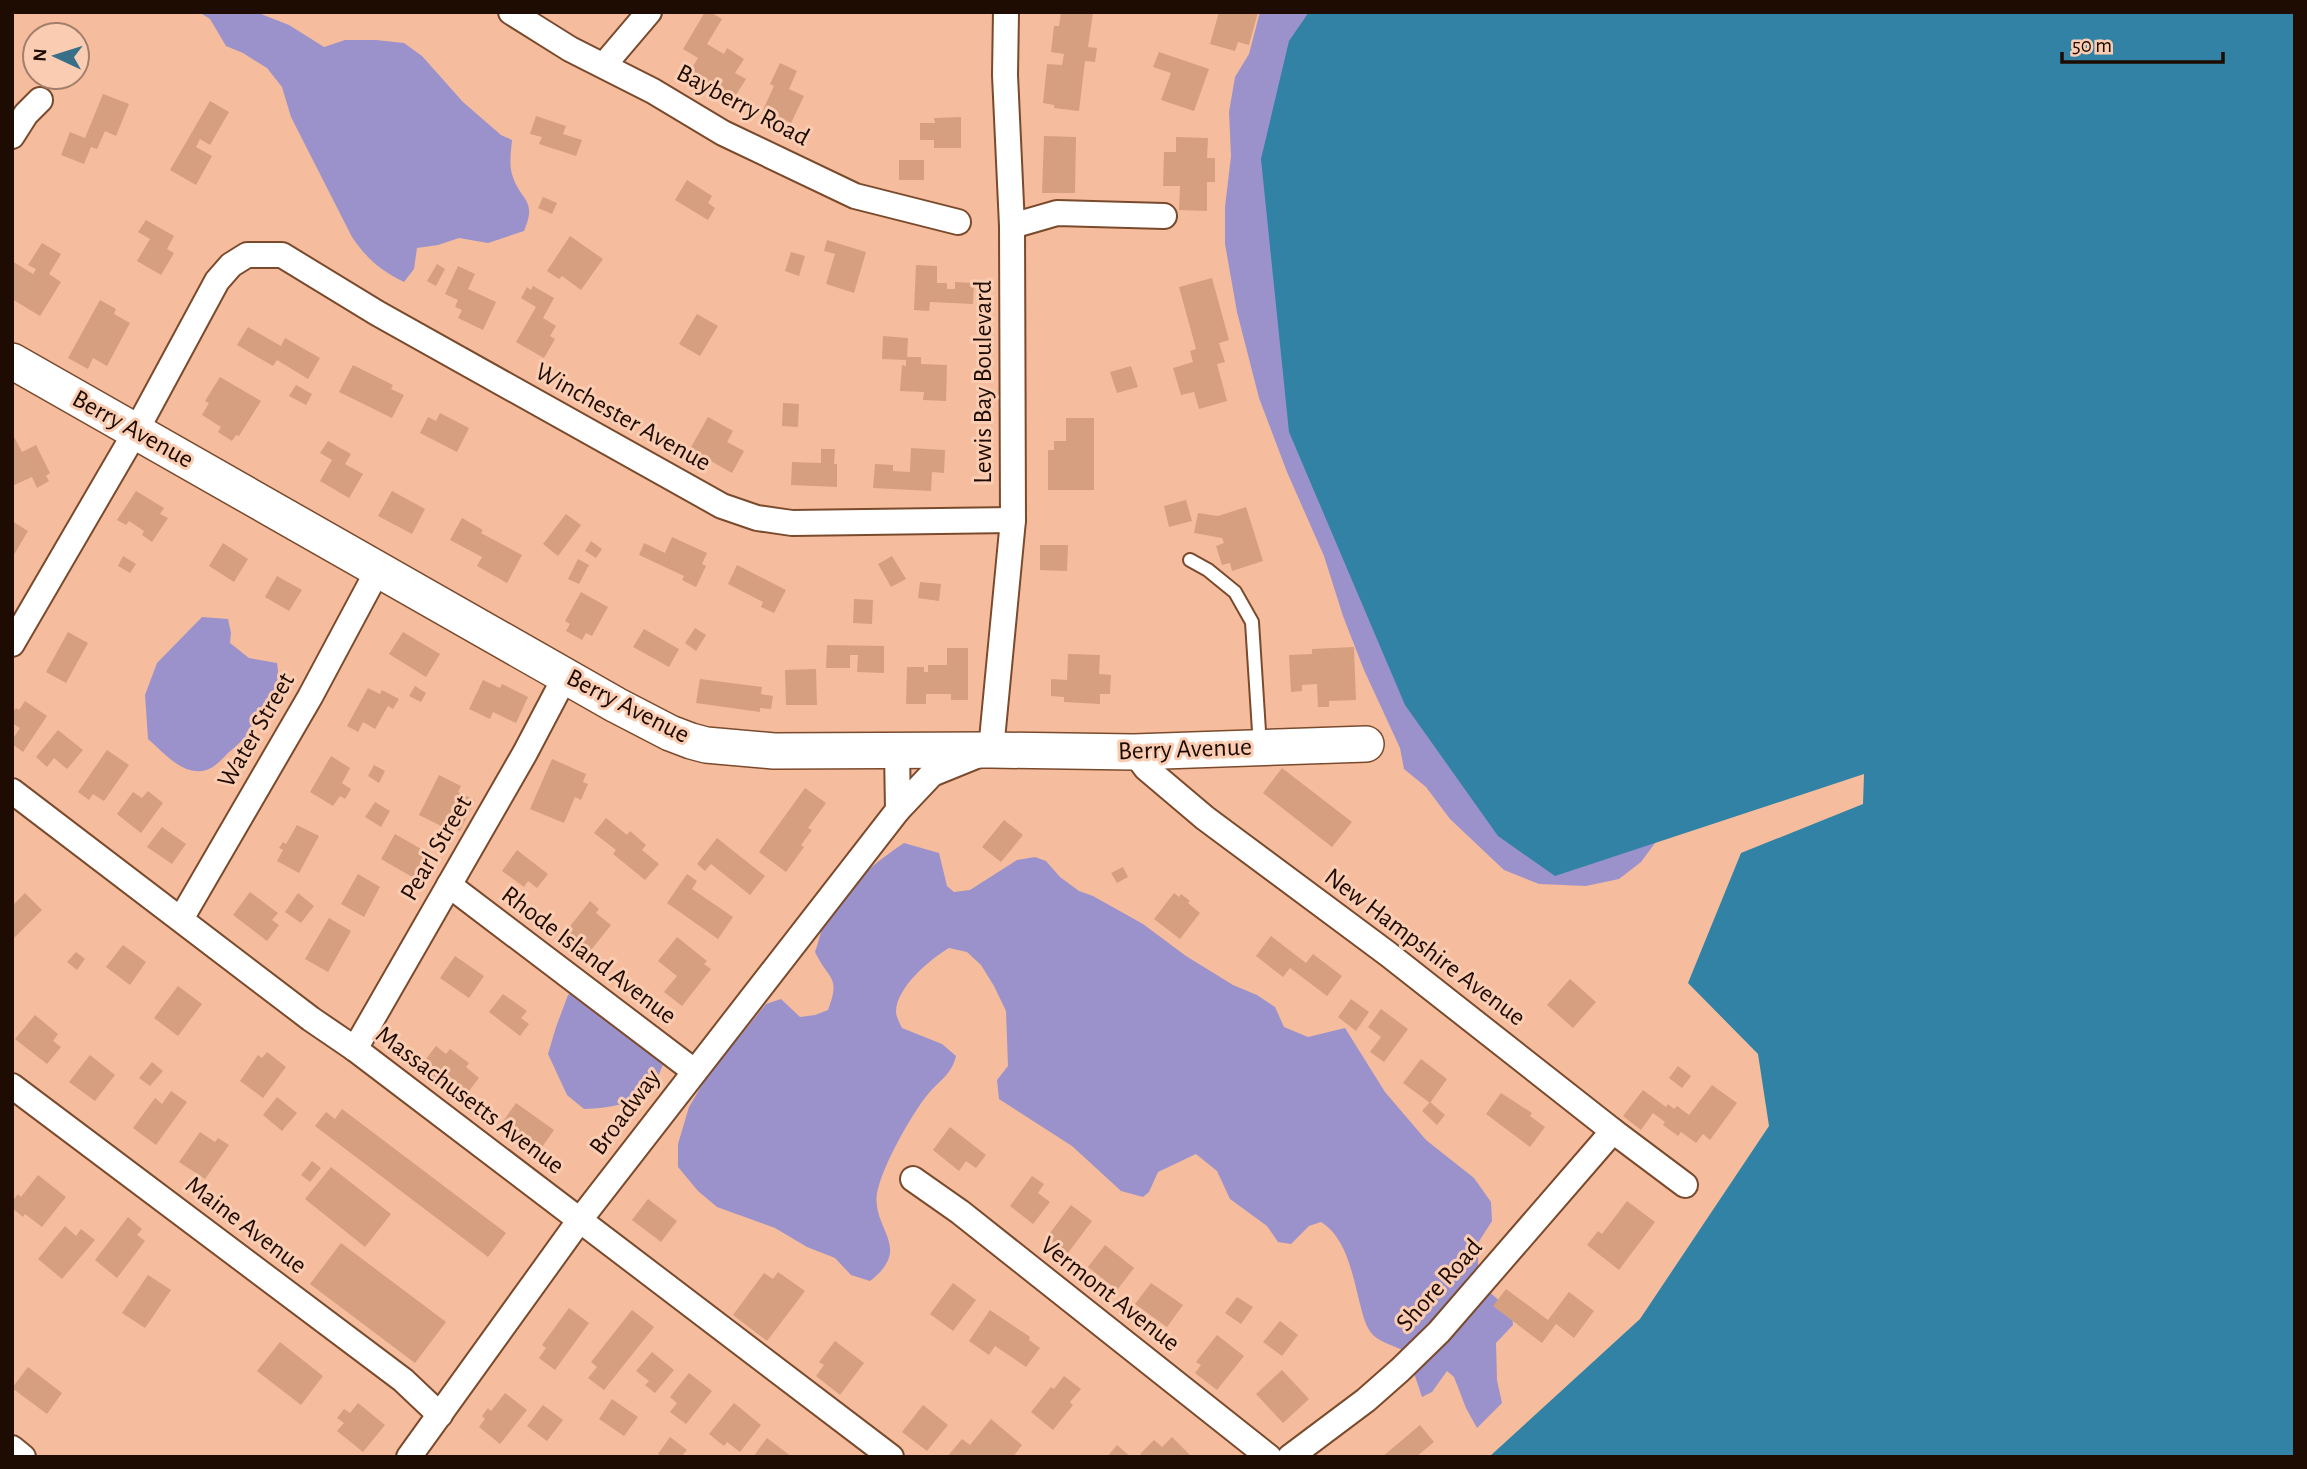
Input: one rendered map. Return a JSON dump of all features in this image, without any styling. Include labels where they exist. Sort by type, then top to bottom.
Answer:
[{"type":"street","name":"Bayberry Road","points":[[510,12],[570,49],[604,65],[723,132],[855,196],[958,222]]},
{"type":"street","points":[[604,65],[649,12]]},
{"type":"street","name":"Lewis Bay Boulevard","points":[[990,750],[1013,520],[1012,226],[1005,75],[1006,12]]},
{"type":"street","points":[[12,136],[26,114],[40,100]]},
{"type":"street","points":[[1012,226],[1057,213],[1164,216]]},
{"type":"street","name":"Winchester Avenue","points":[[136,431],[217,281],[247,255],[267,253],[282,255],[376,313],[722,506],[757,518],[792,523],[1013,520]]},
{"type":"street","name":"Berry Avenue","points":[[12,361],[670,733],[706,745],[774,751],[1134,752],[1366,744]]},
{"type":"street","points":[[12,644],[136,431]]},
{"type":"street","name":"Water Street","points":[[181,919],[310,697],[379,568]]},
{"type":"street","name":"Pearl Street","points":[[355,1049],[525,753],[566,675]]},
{"type":"street","name":"Broadway","points":[[408,1457],[579,1221],[898,810],[932,774],[990,750]]},
{"type":"street","points":[[897,751],[898,810]]},
{"type":"street","name":"New Hampshire Avenue","points":[[1134,752],[1146,768],[1184,801],[1399,962],[1685,1185]]},
{"type":"street","name":"Massachusetts Avenue","points":[[12,791],[891,1457]]},
{"type":"street","name":"Rhode Island Avenue","points":[[449,886],[694,1071]]},
{"type":"street","name":"Maine Avenue","points":[[12,1087],[403,1380],[440,1415]]},
{"type":"street","name":"Shore Road","points":[[1290,1457],[1366,1400],[1439,1332],[1614,1132]]},
{"type":"street","name":"Vermont Avenue","points":[[913,1179],[960,1212],[1269,1457]]},
{"type":"street","points":[[12,1448],[23,1457]]},
{"type":"lane","points":[[1190,560],[1208,570],[1235,592],[1252,622],[1260,747]]},
{"type":"shaded area","points":[[199,12],[256,12],[289,25],[324,47],[345,40],[404,43],[422,56],[463,102],[501,135],[512,140],[512,174],[529,212],[524,231],[488,243],[459,238],[417,248],[414,269],[404,282],[388,273],[369,258],[352,237],[291,117],[282,87],[267,68],[226,46],[210,19]]},
{"type":"shaded area","points":[[1260,12],[1374,12],[1661,835],[1641,862],[1619,879],[1586,886],[1539,884],[1504,870],[1450,819],[1426,787],[1404,769],[1400,748],[1364,670],[1324,556],[1287,472],[1259,398],[1237,312],[1225,244],[1225,207],[1231,156],[1229,112],[1235,77],[1249,54]]},
{"type":"shaded area","points":[[202,617],[228,619],[230,643],[249,658],[277,663],[278,676],[271,701],[256,725],[213,767],[194,771],[172,761],[148,739],[145,695],[157,663]]},
{"type":"shaded area","points":[[904,843],[939,853],[947,886],[954,892],[970,890],[1017,860],[1035,857],[1046,861],[1060,877],[1079,891],[1143,924],[1186,956],[1275,1007],[1284,1027],[1308,1037],[1345,1028],[1385,1092],[1426,1140],[1474,1178],[1491,1202],[1492,1221],[1478,1243],[1478,1265],[1486,1289],[1512,1312],[1513,1325],[1496,1343],[1497,1380],[1502,1403],[1477,1428],[1454,1377],[1447,1371],[1432,1392],[1422,1397],[1407,1352],[1380,1340],[1368,1328],[1343,1248],[1330,1229],[1321,1222],[1309,1226],[1291,1244],[1278,1242],[1267,1226],[1230,1199],[1217,1171],[1196,1154],[1158,1172],[1149,1192],[1143,1197],[1121,1191],[1072,1146],[999,1099],[997,1080],[1008,1066],[1006,1011],[981,965],[967,952],[949,948],[941,953],[915,975],[897,1003],[896,1014],[902,1028],[942,1044],[956,1056],[948,1073],[914,1113],[883,1174],[877,1200],[878,1213],[890,1246],[889,1257],[883,1268],[870,1281],[851,1275],[835,1258],[807,1247],[775,1228],[717,1207],[698,1191],[678,1167],[678,1144],[689,1107],[706,1078],[766,1004],[781,999],[800,1017],[828,1010],[832,999],[832,979],[815,952],[823,926],[838,902],[858,879]]},
{"type":"shaded area","points":[[576,990],[665,1060],[653,1086],[639,1097],[612,1106],[584,1109],[567,1095],[548,1054],[568,995]]},
{"type":"water","points":[[1309,12],[2295,12],[2295,1457],[1489,1457],[1640,1319],[1769,1126],[1758,1054],[1688,983],[1741,853],[1863,804],[1864,774],[1555,876],[1498,836],[1405,705],[1289,432],[1261,159],[1289,41]]},
{"type":"building","points":[[705,12],[722,19],[707,44],[724,54],[727,48],[744,59],[735,73],[746,79],[734,98],[690,71],[698,58],[683,49]]},
{"type":"building","points":[[1061,12],[1093,13],[1088,47],[1097,48],[1095,62],[1085,61],[1079,111],[1054,108],[1054,105],[1043,103],[1047,64],[1062,65],[1064,54],[1051,52],[1054,26],[1059,26]]},
{"type":"building","points":[[1219,12],[1258,12],[1249,45],[1238,42],[1235,51],[1210,44]]},
{"type":"building","points":[[1159,52],[1209,69],[1194,111],[1161,100],[1171,73],[1153,67]]},
{"type":"building","points":[[780,63],[797,71],[789,89],[804,96],[791,123],[763,110],[774,86],[770,84]]},
{"type":"building","points":[[103,94],[129,104],[116,136],[105,131],[97,149],[91,147],[84,164],[61,155],[70,132],[85,138]]},
{"type":"building","points":[[210,101],[229,112],[210,145],[200,139],[196,147],[212,156],[196,185],[170,170]]},
{"type":"building","points":[[536,116],[566,126],[563,134],[582,140],[576,156],[539,144],[542,137],[530,134]]},
{"type":"building","points":[[961,117],[961,148],[934,148],[934,140],[920,140],[920,123],[935,123],[934,118]]},
{"type":"building","points":[[1044,136],[1076,137],[1075,193],[1042,193]]},
{"type":"building","points":[[1176,137],[1208,138],[1207,158],[1215,158],[1215,182],[1207,182],[1207,211],[1179,210],[1180,186],[1163,186],[1164,152],[1176,152]]},
{"type":"building","points":[[899,160],[924,160],[924,180],[899,180]]},
{"type":"building","points":[[687,180],[712,196],[708,203],[715,208],[708,220],[675,200]]},
{"type":"building","points":[[543,197],[557,203],[552,214],[538,208]]},
{"type":"building","points":[[146,220],[174,236],[167,249],[174,253],[161,275],[137,261],[150,239],[138,232]]},
{"type":"building","points":[[570,236],[603,259],[581,290],[562,276],[559,279],[547,271]]},
{"type":"building","points":[[827,240],[866,252],[854,293],[826,284],[835,254],[824,251]]},
{"type":"building","points":[[42,243],[61,254],[49,274],[61,282],[40,316],[12,299],[12,261],[33,274],[36,269],[28,265]]},
{"type":"building","points":[[791,252],[805,256],[799,276],[785,271]]},
{"type":"building","points":[[437,264],[445,269],[436,286],[427,281]]},
{"type":"building","points":[[916,265],[937,266],[937,283],[947,283],[947,289],[955,289],[955,282],[974,283],[973,304],[930,302],[929,311],[914,310]]},
{"type":"building","points":[[458,266],[475,274],[468,289],[496,302],[483,330],[458,318],[462,310],[455,307],[458,300],[445,294]]},
{"type":"building","points":[[1212,278],[1229,340],[1219,343],[1225,362],[1217,364],[1227,401],[1199,409],[1194,392],[1181,395],[1173,368],[1193,362],[1190,351],[1196,349],[1179,287]]},
{"type":"building","points":[[533,286],[554,298],[543,318],[556,326],[550,336],[555,339],[544,358],[516,342],[536,307],[521,298],[527,287],[531,290]]},
{"type":"building","points":[[100,300],[116,309],[114,314],[130,323],[107,366],[93,358],[88,369],[68,358]]},
{"type":"building","points":[[697,314],[718,326],[700,356],[679,344]]},
{"type":"building","points":[[248,327],[281,346],[285,338],[320,358],[308,379],[277,360],[273,366],[237,345]]},
{"type":"building","points":[[883,336],[908,338],[907,357],[921,357],[921,364],[947,365],[946,401],[923,400],[924,392],[900,391],[902,365],[906,366],[906,360],[882,359]]},
{"type":"building","points":[[353,365],[393,385],[391,389],[404,395],[392,418],[339,392]]},
{"type":"building","points":[[1131,366],[1138,387],[1117,393],[1110,372]]},
{"type":"building","points":[[220,377],[261,401],[239,436],[236,435],[232,441],[218,432],[221,427],[202,415],[209,403],[205,401]]},
{"type":"building","points":[[296,385],[312,394],[306,405],[289,396]]},
{"type":"building","points":[[783,403],[799,404],[798,427],[782,426]]},
{"type":"building","points":[[440,413],[469,428],[457,452],[420,433],[428,417],[436,421]]},
{"type":"building","points":[[708,417],[733,431],[727,442],[744,451],[732,473],[690,449]]},
{"type":"building","points":[[1066,418],[1094,418],[1094,490],[1048,490],[1048,450],[1054,450],[1054,441],[1066,441]]},
{"type":"building","points":[[12,433],[22,452],[36,445],[50,473],[46,476],[49,481],[37,488],[32,477],[12,486]]},
{"type":"building","points":[[328,441],[351,454],[345,464],[363,474],[349,498],[320,481],[332,460],[320,453]]},
{"type":"building","points":[[911,448],[945,450],[944,473],[932,472],[931,491],[873,488],[875,464],[893,465],[893,471],[910,472]]},
{"type":"building","points":[[821,449],[835,449],[837,487],[791,485],[792,462],[821,463]]},
{"type":"building","points":[[136,491],[164,508],[160,514],[168,518],[152,542],[142,535],[144,531],[129,521],[126,525],[117,520]]},
{"type":"building","points":[[392,491],[425,509],[412,534],[378,516]]},
{"type":"building","points":[[1186,500],[1192,521],[1169,527],[1164,506]]},
{"type":"building","points":[[1246,507],[1263,561],[1232,571],[1230,563],[1222,565],[1216,546],[1224,543],[1222,538],[1194,533],[1198,513],[1218,516]]},
{"type":"building","points":[[566,514],[581,525],[558,556],[543,544]]},
{"type":"building","points":[[462,518],[483,530],[481,533],[522,555],[507,583],[477,566],[482,557],[450,540]]},
{"type":"building","points":[[12,521],[28,531],[12,558]]},
{"type":"building","points":[[672,537],[707,553],[702,564],[706,566],[696,587],[682,580],[684,576],[639,555],[644,543],[665,553]]},
{"type":"building","points":[[591,541],[602,549],[596,558],[585,551]]},
{"type":"building","points":[[223,543],[248,559],[234,582],[209,566]]},
{"type":"building","points":[[1040,545],[1068,545],[1067,571],[1040,570]]},
{"type":"building","points":[[123,556],[136,564],[130,573],[118,566]]},
{"type":"building","points":[[892,556],[906,579],[891,587],[878,564]]},
{"type":"building","points":[[578,559],[589,565],[579,584],[568,579]]},
{"type":"building","points":[[737,565],[786,590],[774,613],[761,607],[763,602],[728,584]]},
{"type":"building","points":[[277,576],[302,590],[289,611],[265,597]]},
{"type":"building","points":[[920,582],[941,584],[939,601],[918,598]]},
{"type":"building","points":[[581,592],[608,607],[592,636],[586,633],[582,640],[566,631],[570,624],[565,621]]},
{"type":"building","points":[[854,599],[873,600],[872,624],[853,623]]},
{"type":"building","points":[[695,628],[706,635],[696,651],[685,643]]},
{"type":"building","points":[[644,629],[679,649],[669,667],[633,647]]},
{"type":"building","points":[[68,632],[88,643],[66,683],[46,672]]},
{"type":"building","points":[[403,632],[440,654],[426,677],[389,654]]},
{"type":"building","points":[[827,645],[884,646],[884,673],[857,672],[858,655],[850,655],[850,668],[826,668]]},
{"type":"building","points":[[1354,647],[1356,700],[1329,701],[1329,707],[1318,707],[1317,684],[1302,685],[1302,691],[1291,692],[1289,655],[1312,654],[1312,649]]},
{"type":"building","points":[[947,648],[968,648],[968,700],[951,700],[951,694],[926,694],[926,704],[906,704],[907,667],[924,667],[924,672],[928,672],[928,665],[947,665]]},
{"type":"building","points":[[1068,654],[1100,655],[1099,674],[1111,675],[1110,694],[1100,694],[1100,704],[1064,702],[1064,697],[1051,696],[1051,679],[1067,680]]},
{"type":"building","points":[[816,669],[817,705],[786,705],[785,670]]},
{"type":"building","points":[[700,679],[762,687],[761,694],[773,696],[771,709],[760,708],[760,712],[696,703]]},
{"type":"building","points":[[483,680],[500,688],[502,684],[528,697],[516,723],[493,712],[490,719],[469,709]]},
{"type":"building","points":[[415,686],[426,693],[421,702],[409,696]]},
{"type":"building","points":[[368,688],[380,694],[382,690],[399,699],[393,709],[388,706],[375,729],[363,722],[358,732],[347,726]]},
{"type":"building","points":[[25,701],[47,716],[23,752],[12,744],[20,728],[12,723],[12,714],[16,708],[19,710]]},
{"type":"building","points":[[58,730],[83,750],[67,769],[54,758],[47,767],[36,757]]},
{"type":"building","points":[[107,750],[129,765],[104,801],[93,794],[89,800],[78,792]]},
{"type":"building","points":[[331,756],[350,768],[342,783],[351,789],[345,799],[340,796],[333,806],[310,792]]},
{"type":"building","points":[[552,759],[586,774],[583,782],[588,784],[581,800],[575,797],[564,823],[530,809]]},
{"type":"building","points":[[374,765],[385,771],[379,783],[368,776]]},
{"type":"building","points":[[1282,768],[1352,822],[1332,847],[1263,793]]},
{"type":"building","points":[[439,775],[461,786],[458,792],[475,800],[460,831],[445,823],[443,827],[419,815]]},
{"type":"building","points":[[805,788],[826,803],[808,828],[812,830],[801,845],[804,847],[786,872],[759,852]]},
{"type":"building","points":[[148,791],[163,803],[141,833],[117,814],[133,792],[142,798]]},
{"type":"building","points":[[375,802],[390,811],[381,827],[365,817]]},
{"type":"building","points":[[606,818],[627,835],[630,831],[646,845],[642,850],[659,864],[645,880],[613,854],[616,850],[594,833]]},
{"type":"building","points":[[1004,820],[1023,835],[1001,862],[982,847]]},
{"type":"building","points":[[297,825],[319,836],[299,873],[277,861],[283,850],[279,848],[283,842],[286,844]]},
{"type":"building","points":[[162,827],[186,844],[172,864],[147,847]]},
{"type":"building","points":[[395,834],[428,853],[414,878],[381,859]]},
{"type":"building","points":[[717,838],[765,876],[750,895],[711,864],[705,871],[697,864]]},
{"type":"building","points":[[517,850],[548,874],[537,888],[528,881],[524,887],[502,871]]},
{"type":"building","points":[[1123,867],[1128,877],[1117,883],[1111,873]]},
{"type":"building","points":[[358,874],[380,887],[364,917],[341,904]]},
{"type":"building","points":[[687,874],[697,881],[692,889],[733,917],[718,939],[667,903]]},
{"type":"building","points":[[250,892],[278,913],[272,920],[279,925],[267,941],[233,915]]},
{"type":"building","points":[[25,893],[42,910],[12,940],[12,906]]},
{"type":"building","points":[[298,893],[314,906],[301,923],[285,912]]},
{"type":"building","points":[[1174,893],[1179,897],[1181,894],[1200,913],[1180,939],[1154,919]]},
{"type":"building","points":[[590,901],[599,909],[596,913],[611,925],[584,959],[560,939]]},
{"type":"building","points":[[329,918],[351,931],[328,972],[305,959]]},
{"type":"building","points":[[1271,936],[1306,963],[1313,954],[1342,976],[1327,996],[1290,968],[1283,977],[1256,956]]},
{"type":"building","points":[[677,937],[707,961],[704,964],[711,969],[682,1006],[664,992],[677,976],[658,961]]},
{"type":"building","points":[[123,945],[146,962],[130,985],[106,967]]},
{"type":"building","points":[[76,952],[85,959],[77,970],[67,962]]},
{"type":"building","points":[[455,956],[484,976],[469,998],[440,978]]},
{"type":"building","points":[[1570,979],[1596,1002],[1573,1028],[1547,1005]]},
{"type":"building","points":[[178,986],[202,1004],[178,1036],[154,1018]]},
{"type":"building","points":[[503,994],[527,1011],[521,1018],[529,1024],[520,1036],[489,1012]]},
{"type":"building","points":[[1351,999],[1369,1012],[1356,1031],[1338,1017]]},
{"type":"building","points":[[1381,1009],[1408,1029],[1384,1062],[1370,1052],[1381,1037],[1368,1027]]},
{"type":"building","points":[[35,1015],[58,1034],[53,1041],[61,1047],[47,1064],[15,1039]]},
{"type":"building","points":[[436,1046],[446,1054],[450,1049],[469,1063],[466,1067],[479,1078],[461,1101],[432,1077],[434,1074],[422,1064]]},
{"type":"building","points":[[267,1052],[286,1067],[263,1098],[240,1081],[258,1055],[262,1058]]},
{"type":"building","points":[[90,1055],[115,1075],[95,1101],[69,1082]]},
{"type":"building","points":[[1421,1059],[1447,1079],[1430,1103],[1403,1083]]},
{"type":"building","points":[[152,1062],[163,1071],[150,1086],[139,1078]]},
{"type":"building","points":[[1678,1066],[1691,1076],[1682,1088],[1669,1078]]},
{"type":"building","points":[[1712,1085],[1737,1103],[1710,1140],[1703,1134],[1696,1143],[1681,1132],[1678,1136],[1653,1113],[1641,1130],[1623,1116],[1643,1090],[1666,1107],[1668,1104],[1674,1109],[1677,1106],[1689,1115]]},
{"type":"building","points":[[171,1091],[187,1102],[156,1145],[133,1128],[155,1098],[162,1104]]},
{"type":"building","points":[[1501,1093],[1532,1113],[1530,1116],[1545,1127],[1530,1147],[1486,1114]]},
{"type":"building","points":[[277,1097],[297,1113],[282,1131],[263,1115]]},
{"type":"building","points":[[1430,1102],[1445,1115],[1437,1125],[1422,1111]]},
{"type":"building","points":[[516,1103],[554,1130],[540,1150],[501,1124]]},
{"type":"building","points":[[342,1109],[506,1233],[488,1257],[315,1126],[326,1112],[335,1119]]},
{"type":"building","points":[[950,1127],[986,1155],[976,1168],[966,1161],[959,1171],[933,1150]]},
{"type":"building","points":[[200,1132],[215,1142],[218,1138],[229,1145],[205,1179],[179,1162]]},
{"type":"building","points":[[312,1161],[321,1168],[310,1182],[301,1175]]},
{"type":"building","points":[[331,1167],[391,1214],[365,1247],[305,1199]]},
{"type":"building","points":[[38,1175],[66,1197],[42,1227],[12,1208],[12,1202],[18,1194],[21,1197]]},
{"type":"building","points":[[1032,1176],[1044,1184],[1038,1193],[1050,1202],[1033,1224],[1010,1206]]},
{"type":"building","points":[[648,1199],[677,1221],[661,1242],[632,1220]]},
{"type":"building","points":[[1627,1201],[1655,1222],[1619,1270],[1587,1245],[1598,1231],[1602,1234]]},
{"type":"building","points":[[1071,1205],[1092,1221],[1068,1253],[1047,1237]]},
{"type":"building","points":[[128,1217],[142,1229],[137,1235],[145,1241],[117,1278],[95,1260]]},
{"type":"building","points":[[65,1226],[76,1236],[81,1229],[95,1240],[62,1279],[38,1259]]},
{"type":"building","points":[[341,1243],[446,1322],[415,1363],[310,1284]]},
{"type":"building","points":[[1105,1245],[1134,1268],[1117,1290],[1088,1267]]},
{"type":"building","points":[[778,1272],[805,1291],[767,1341],[733,1315],[764,1273],[773,1279]]},
{"type":"building","points":[[148,1275],[171,1290],[145,1328],[122,1313]]},
{"type":"building","points":[[953,1283],[976,1300],[953,1331],[930,1314]]},
{"type":"building","points":[[1151,1283],[1183,1305],[1167,1327],[1135,1304]]},
{"type":"building","points":[[1506,1289],[1548,1320],[1569,1292],[1594,1311],[1574,1338],[1556,1324],[1542,1343],[1493,1306]]},
{"type":"building","points":[[1237,1297],[1253,1307],[1241,1324],[1225,1313]]},
{"type":"building","points":[[569,1308],[589,1323],[555,1370],[539,1358],[546,1348],[542,1345]]},
{"type":"building","points":[[632,1310],[654,1327],[604,1390],[588,1378],[597,1367],[591,1362]]},
{"type":"building","points":[[990,1310],[1030,1337],[1029,1340],[1040,1348],[1026,1367],[995,1346],[989,1355],[969,1341]]},
{"type":"building","points":[[1280,1321],[1298,1335],[1282,1356],[1263,1342]]},
{"type":"building","points":[[1217,1335],[1244,1356],[1217,1390],[1195,1373],[1201,1365],[1196,1362]]},
{"type":"building","points":[[835,1341],[864,1363],[840,1395],[816,1376],[824,1365],[819,1362]]},
{"type":"building","points":[[280,1342],[323,1376],[301,1405],[257,1371]]},
{"type":"building","points":[[652,1352],[674,1370],[655,1393],[645,1385],[649,1381],[636,1371]]},
{"type":"building","points":[[28,1367],[62,1393],[47,1414],[12,1388]]},
{"type":"building","points":[[1282,1370],[1309,1399],[1283,1423],[1256,1394]]},
{"type":"building","points":[[689,1373],[712,1391],[686,1424],[670,1412],[677,1403],[670,1397]]},
{"type":"building","points":[[1064,1376],[1081,1389],[1070,1402],[1073,1405],[1053,1430],[1031,1412],[1051,1387],[1054,1389]]},
{"type":"building","points":[[505,1393],[527,1410],[500,1444],[479,1427],[488,1408],[491,1411]]},
{"type":"building","points":[[612,1399],[638,1417],[624,1436],[599,1419]]},
{"type":"building","points":[[358,1403],[385,1425],[363,1452],[337,1431],[344,1423],[337,1418],[344,1409],[350,1413]]},
{"type":"building","points":[[734,1403],[761,1425],[740,1452],[727,1442],[724,1446],[709,1434]]},
{"type":"building","points":[[543,1405],[563,1420],[547,1441],[527,1426]]},
{"type":"building","points":[[923,1405],[948,1425],[927,1451],[902,1432]]},
{"type":"building","points":[[991,1419],[1022,1445],[1013,1457],[947,1457],[962,1439],[970,1445]]},
{"type":"building","points":[[1420,1425],[1434,1442],[1416,1457],[1382,1457]]},
{"type":"building","points":[[670,1437],[687,1450],[681,1457],[661,1457],[658,1454]]},
{"type":"building","points":[[1172,1437],[1192,1457],[1143,1457],[1140,1454],[1154,1440],[1162,1447]]},
{"type":"building","points":[[767,1438],[792,1457],[753,1457]]},
{"type":"building","points":[[1117,1445],[1131,1457],[1107,1457]]}]
